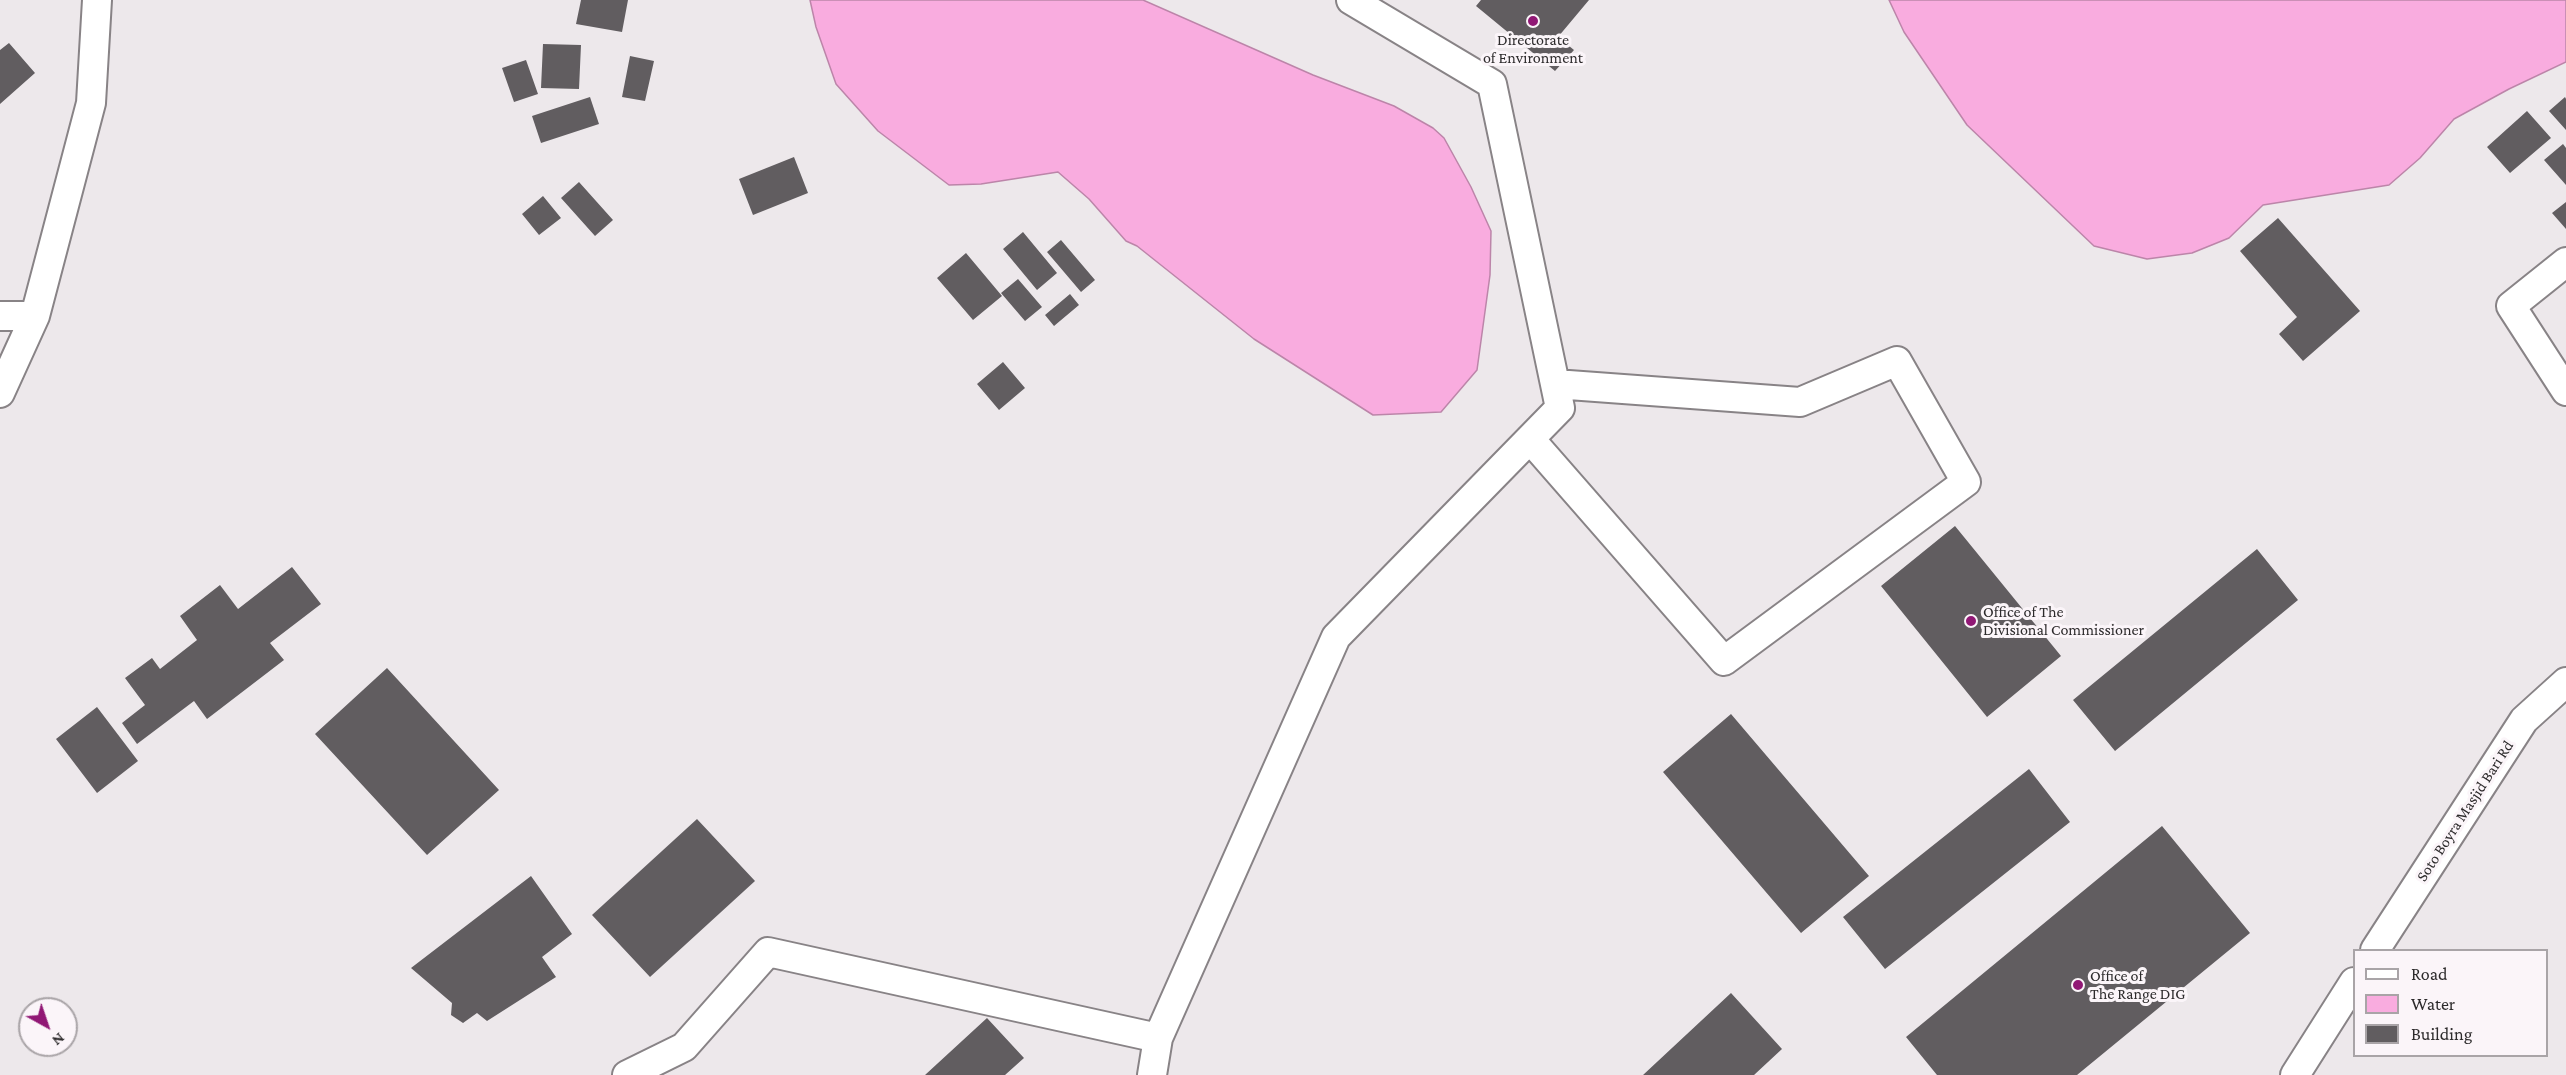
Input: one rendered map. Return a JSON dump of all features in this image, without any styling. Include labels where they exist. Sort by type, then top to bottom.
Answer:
[{"type":"street","points":[[0,393],[35,316],[91,104],[97,0]]},
{"type":"street","points":[[1152,1075],[1158,1038],[1336,637],[1560,408],[1492,84],[1351,0]]},
{"type":"street","points":[[2566,262],[2511,306],[2566,392]]},
{"type":"street","points":[[0,316],[35,316]]},
{"type":"street","points":[[1530,439],[1724,661],[1966,482],[1897,361],[1800,402],[1555,384]]},
{"type":"street","name":"Soto Boyra Masjid Bari Rd","points":[[2376,949],[2524,720],[2566,681]]},
{"type":"street","points":[[627,1075],[684,1047],[768,951],[1158,1038]]},
{"type":"street","points":[[2295,1075],[2353,985]]},
{"type":"water","points":[[810,0],[1143,0],[1313,75],[1394,106],[1433,128],[1444,138],[1471,187],[1491,231],[1490,275],[1477,370],[1441,412],[1373,415],[1254,339],[1137,246],[1126,241],[1089,199],[1058,172],[981,184],[949,185],[878,131],[836,84],[816,27]]},
{"type":"water","points":[[1889,0],[2566,0],[2566,62],[2454,119],[2420,158],[2389,185],[2263,205],[2229,238],[2192,253],[2147,259],[2094,246],[1967,125],[1904,32]]},
{"type":"building","points":[[581,0],[628,0],[622,32],[576,24]]},
{"type":"building","name":"Directorate of Environment","points":[[1481,0],[1589,0],[1558,37],[1574,50],[1555,71],[1476,6]]},
{"type":"building","points":[[9,43],[35,73],[0,104],[0,50]]},
{"type":"building","points":[[543,44],[581,45],[579,89],[541,88]]},
{"type":"building","points":[[630,56],[654,61],[645,101],[622,97]]},
{"type":"building","points":[[526,60],[538,94],[514,102],[502,68]]},
{"type":"building","points":[[590,97],[599,124],[541,143],[532,116]]},
{"type":"building","points":[[2565,97],[2566,99],[2566,130],[2549,111]]},
{"type":"building","points":[[2527,111],[2551,138],[2510,173],[2487,147]]},
{"type":"building","points":[[2563,144],[2566,148],[2566,185],[2544,160]]},
{"type":"building","points":[[794,157],[808,193],[753,215],[739,179]]},
{"type":"building","points":[[579,182],[613,220],[595,236],[561,198]]},
{"type":"building","points":[[543,196],[561,218],[539,235],[522,214]]},
{"type":"building","points":[[2566,202],[2566,229],[2552,213]]},
{"type":"building","points":[[2278,218],[2360,311],[2303,361],[2279,334],[2297,317],[2240,251]]},
{"type":"building","points":[[1023,232],[1057,273],[1037,290],[1003,249]]},
{"type":"building","points":[[1061,240],[1095,280],[1081,292],[1047,252]]},
{"type":"building","points":[[966,253],[1002,296],[973,320],[937,278]]},
{"type":"building","points":[[1018,279],[1042,307],[1025,321],[1001,293]]},
{"type":"building","points":[[1070,294],[1079,305],[1054,326],[1045,315]]},
{"type":"building","points":[[1003,362],[1025,388],[999,410],[977,384]]},
{"type":"building","name":"Office of The Divisional Commissioner","points":[[1955,526],[2061,656],[1987,717],[1881,586]]},
{"type":"building","points":[[2257,549],[2298,600],[2115,751],[2073,700]]},
{"type":"building","points":[[292,567],[321,604],[270,643],[284,660],[207,719],[194,701],[137,744],[122,723],[145,705],[125,678],[152,658],[160,669],[197,640],[180,616],[220,585],[238,609]]},
{"type":"building","points":[[387,668],[499,790],[427,855],[315,734]]},
{"type":"building","points":[[97,707],[138,761],[97,793],[56,739]]},
{"type":"building","points":[[1731,714],[1869,876],[1801,933],[1663,772]]},
{"type":"building","points":[[2029,769],[2070,822],[1885,969],[1843,917]]},
{"type":"building","points":[[697,819],[755,881],[650,977],[592,915]]},
{"type":"building","name":"Office of The Range DIG","points":[[2162,826],[2250,933],[2077,1075],[1937,1075],[1906,1037]]},
{"type":"building","points":[[531,876],[572,934],[542,957],[556,977],[487,1021],[477,1013],[463,1023],[451,1015],[452,1003],[411,968]]},
{"type":"building","points":[[1731,993],[1782,1049],[1754,1075],[1643,1075]]},
{"type":"building","points":[[987,1018],[1024,1058],[1005,1075],[925,1075]]},
{"type":"place","name":"Directorate of Environment","points":[[1533,21]]},
{"type":"place","name":"Office of The Divisional Commissioner","points":[[1971,621]]},
{"type":"place","name":"Office of The Range DIG","points":[[2078,985]]}]
